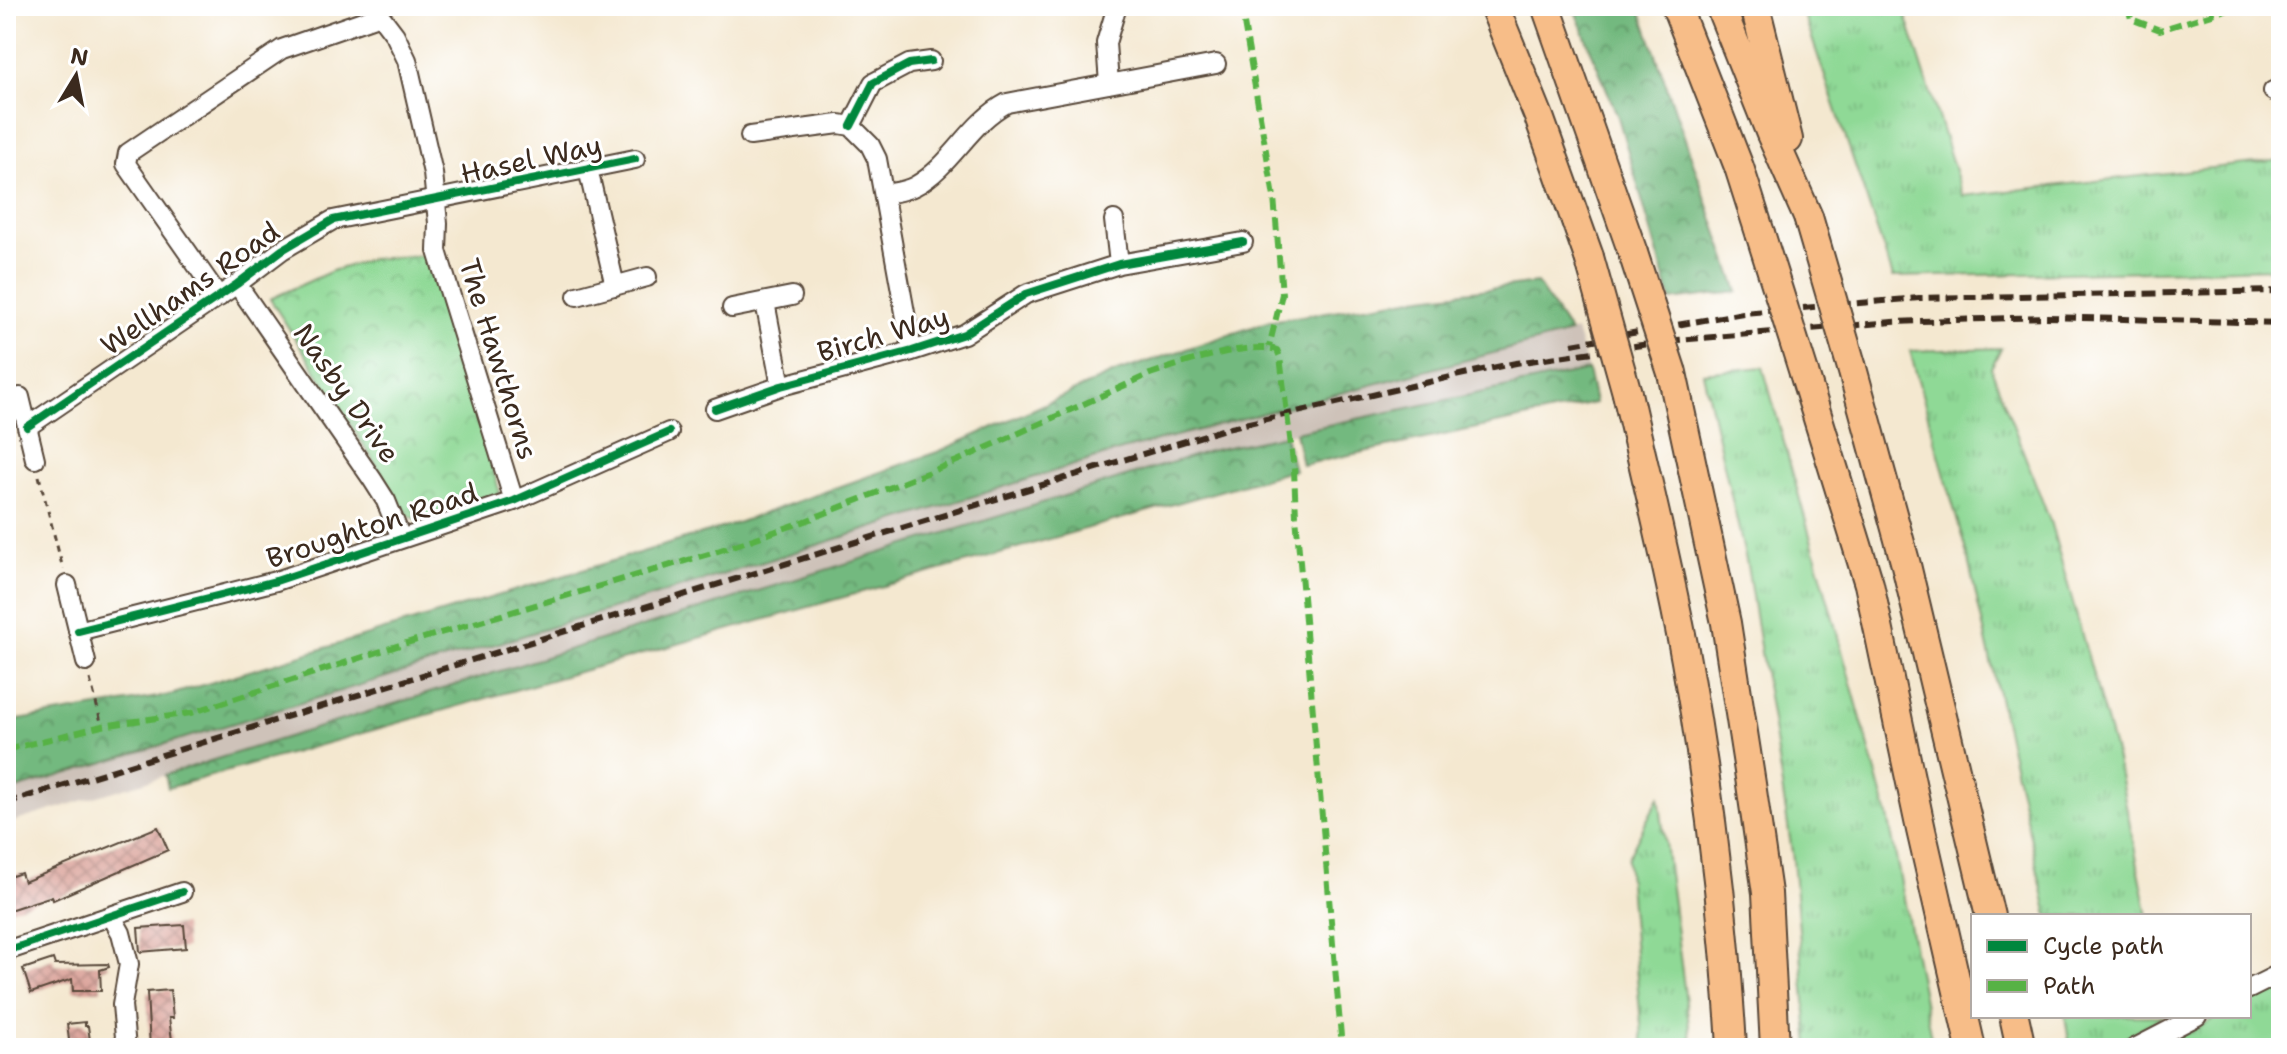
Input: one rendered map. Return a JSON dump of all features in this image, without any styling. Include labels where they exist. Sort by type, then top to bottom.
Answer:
[{"type":"highway","points":[[1494,6],[1539,117],[1589,257],[1627,393],[1686,659],[1711,828],[1732,1048]]},
{"type":"highway","points":[[1546,6],[1672,373],[1726,623],[1751,784],[1767,893],[1775,1048]]},
{"type":"highway","points":[[1676,6],[1739,167],[1869,584],[1971,1048]]},
{"type":"highway","points":[[1720,6],[1808,217]]},
{"type":"highway","points":[[1755,6],[1808,217],[1906,565],[1990,914]]},
{"type":"highway","points":[[2014,1018],[2021,1048]]},
{"type":"street","points":[[1109,84],[1106,43],[1117,6]]},
{"type":"street","points":[[219,297],[126,164],[128,153],[282,49],[376,11]]},
{"type":"street","name":"The Hawthorns","points":[[376,11],[395,35],[407,60],[433,173],[437,251],[514,501]]},
{"type":"street","points":[[851,126],[873,83],[909,64],[931,61]]},
{"type":"street","points":[[885,194],[913,188],[936,171],[988,113],[1007,103],[1216,64]]},
{"type":"street","points":[[750,136],[839,124],[851,126],[870,145],[877,159],[885,194],[912,351]]},
{"type":"street","name":"Hasel Way","points":[[436,201],[635,159]]},
{"type":"street","points":[[588,169],[615,286]]},
{"type":"street","name":"Wellhams Road","points":[[27,427],[219,297],[282,250],[333,220],[436,201]]},
{"type":"street","points":[[1114,220],[1119,264]]},
{"type":"street","name":"Birch Way","points":[[715,409],[781,386],[964,334],[1026,294],[1119,264],[1243,242]]},
{"type":"street","points":[[577,296],[647,277]]},
{"type":"street","name":"Nasby Drive","points":[[237,284],[379,490],[401,538]]},
{"type":"street","points":[[732,308],[792,296]]},
{"type":"street","name":"Birch Way","points":[[765,302],[781,386]]},
{"type":"street","points":[[20,397],[35,459]]},
{"type":"street","name":"Broughton Road","points":[[78,631],[276,581],[514,501],[669,432]]},
{"type":"street","points":[[67,585],[86,662]]},
{"type":"street","points":[[6,951],[182,892]]},
{"type":"street","points":[[112,917],[121,933],[129,964],[122,1005],[126,1048]]},
{"type":"street","points":[[2251,988],[2281,973]]},
{"type":"street","points":[[2135,1048],[2193,1018]]},
{"type":"path","points":[[35,459],[67,585]]},
{"type":"path","points":[[86,662],[102,726]]},
{"type":"shaded area","points":[[1576,331],[1588,370],[1209,451],[6,824],[6,792],[628,604],[1122,450]]},
{"type":"green space","points":[[1573,6],[1639,6],[1738,292],[1671,300],[1618,117]]},
{"type":"green space","points":[[1801,6],[1903,6],[1963,196],[2281,160],[2281,268],[1893,277]]},
{"type":"green space","points":[[429,255],[500,493],[418,520],[409,516],[270,299],[332,271],[371,259]]},
{"type":"green space","points":[[1537,283],[1570,333],[1122,450],[628,604],[6,792],[6,722],[170,695],[731,525],[940,451],[1117,372],[1270,321]]},
{"type":"green space","points":[[2001,348],[1991,368],[2050,521],[2117,760],[2148,914],[2048,914],[1967,555],[1910,351]]},
{"type":"green space","points":[[1763,367],[1888,816],[1933,1048],[1809,1048],[1793,859],[1772,721],[1747,565],[1703,373]]},
{"type":"green space","points":[[1588,370],[1595,403],[1302,465],[1295,432]]},
{"type":"green space","points":[[1285,435],[1294,470],[168,788],[165,775],[1209,451]]},
{"type":"green space","points":[[1659,797],[1692,1048],[1643,1048],[1627,859]]},
{"type":"green space","points":[[2281,985],[2281,1048],[2157,1048],[2216,1018],[2251,1018],[2251,1000]]},
{"type":"green space","points":[[2065,1018],[2159,1018],[2113,1044],[2101,1048],[2070,1048]]},
{"type":"building","points":[[158,827],[168,850],[53,900],[52,896],[6,911],[6,878],[21,873],[24,882]]},
{"type":"building","points":[[184,925],[186,948],[140,952],[138,928]]},
{"type":"building","points":[[53,959],[55,965],[108,964],[109,967],[100,970],[101,991],[73,991],[72,979],[31,993],[23,969]]},
{"type":"building","points":[[170,990],[173,1018],[169,1018],[173,1048],[150,1048],[147,992]]},
{"type":"building","points":[[85,1022],[91,1048],[70,1048],[67,1024]]},
{"type":"railway","points":[[1572,344],[1743,313],[1919,298],[2281,291]]},
{"type":"railway","points":[[6,803],[1231,427],[1516,363],[1677,340],[1892,322],[2044,317],[2281,323]]},
{"type":"marked path","points":[[1241,6],[1274,197],[1282,294],[1269,347]]},
{"type":"marked path","points":[[2128,6],[2131,19],[2160,30],[2238,6]]},
{"type":"marked path","points":[[6,750],[102,726],[191,713],[403,644],[712,553],[803,522],[957,461],[1150,374],[1232,351],[1277,350],[1294,470],[1342,1048]]},
{"type":"cycle path","points":[[851,126],[873,83],[909,64],[931,61]]},
{"type":"cycle path","points":[[27,427],[282,250],[333,220],[635,159]]},
{"type":"cycle path","points":[[715,409],[781,386],[964,334],[1026,294],[1119,264],[1243,242]]},
{"type":"cycle path","points":[[78,631],[276,581],[514,501],[669,432]]},
{"type":"cycle path","points":[[6,951],[182,892]]}]
